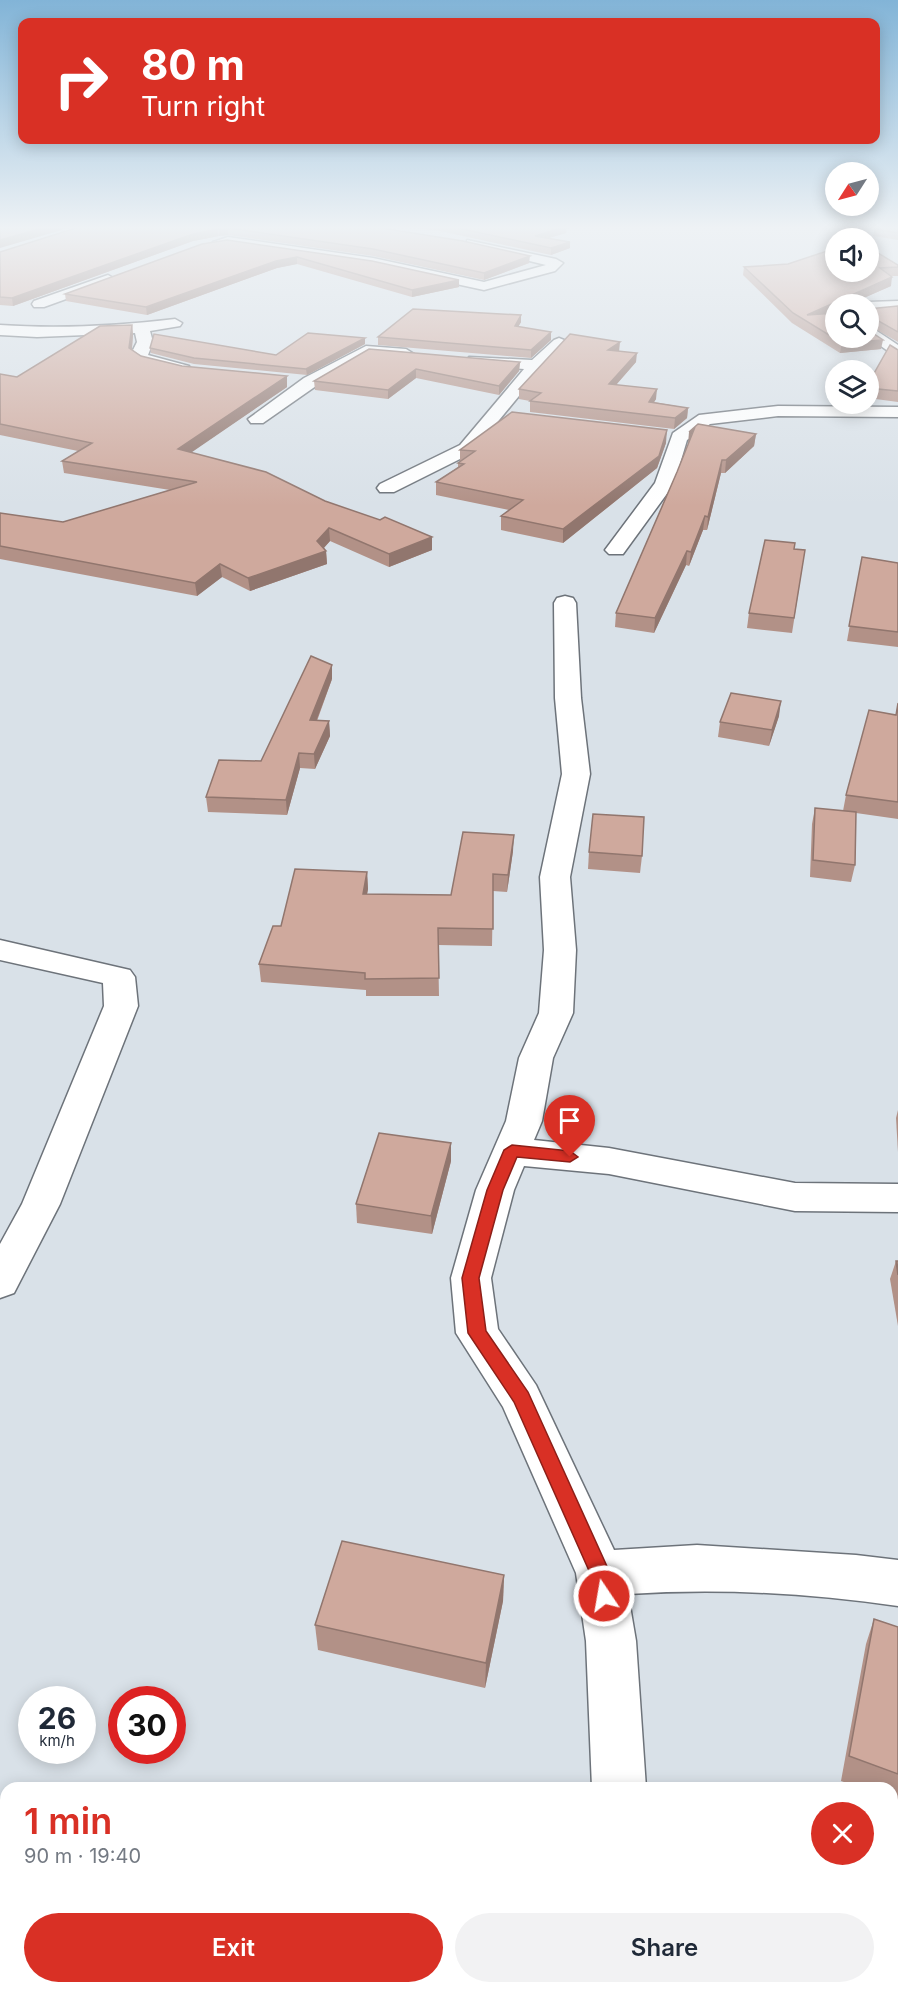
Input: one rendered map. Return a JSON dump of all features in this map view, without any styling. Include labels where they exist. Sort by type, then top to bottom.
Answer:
[{"type":"street","points":[[78,320],[98,328]]},
{"type":"street","points":[[0,330],[31,332],[141,327],[175,323]]},
{"type":"street","points":[[141,327],[145,342],[140,352],[144,360],[204,371]]},
{"type":"street","points":[[879,337],[898,353]]},
{"type":"street","points":[[387,489],[466,449],[492,415],[536,365],[559,343]]},
{"type":"street","points":[[257,419],[310,382],[366,351],[423,356]]},
{"type":"street","points":[[457,358],[536,365]]},
{"type":"street","points":[[288,380],[310,382]]},
{"type":"street","points":[[616,550],[664,484],[679,437],[705,419],[778,411],[898,412]]},
{"type":"street","points":[[492,415],[513,419]]},
{"type":"street","points":[[656,435],[679,437]]},
{"type":"street","points":[[565,603],[567,698],[576,774],[555,877],[560,950],[556,1013],[536,1058],[524,1121],[495,1190],[471,1278],[477,1333],[521,1398],[600,1573],[611,1641],[619,1782]]},
{"type":"street","points":[[0,950],[119,977],[121,1006],[41,1204],[0,1282]]},
{"type":"street","points":[[512,1150],[609,1161],[795,1197],[898,1198]]},
{"type":"street","points":[[600,1573],[698,1567],[856,1577],[898,1583]]},
{"type":"building","points":[[399,320],[518,320],[515,326],[551,332],[531,350],[378,337]]},
{"type":"building","points":[[804,320],[825,320],[825,333]]},
{"type":"building","points":[[879,320],[898,320],[898,332],[879,321]]},
{"type":"building","points":[[132,325],[129,348],[141,356],[182,366],[287,376],[178,449],[266,472],[325,501],[380,520],[385,517],[432,537],[389,554],[329,528],[317,541],[326,551],[248,578],[220,564],[195,583],[0,546],[0,513],[63,522],[197,482],[62,461],[92,443],[0,424],[0,374],[17,377],[100,326]]},
{"type":"building","points":[[308,333],[365,338],[306,369],[194,358],[150,348],[154,334],[276,355]]},
{"type":"building","points":[[570,334],[620,342],[608,350],[637,353],[609,384],[657,389],[649,402],[688,408],[675,418],[530,401],[541,393],[519,389]]},
{"type":"building","points":[[890,345],[898,350],[898,391],[879,389],[879,364]]},
{"type":"building","points":[[369,349],[520,362],[499,386],[416,369],[388,390],[314,381]]},
{"type":"building","points":[[512,412],[667,430],[659,456],[563,529],[501,516],[523,500],[436,482],[464,464],[458,463],[475,451],[460,450]]},
{"type":"building","points":[[698,424],[756,434],[726,460],[722,460],[708,517],[705,516],[691,552],[687,551],[655,618],[616,613],[695,427],[689,432]]},
{"type":"building","points":[[765,540],[795,543],[794,549],[805,550],[794,618],[749,613]]},
{"type":"building","points":[[862,557],[898,563],[898,632],[849,626]]},
{"type":"building","points":[[311,656],[332,665],[310,720],[329,721],[314,754],[299,753],[286,800],[206,797],[219,760],[261,761]]},
{"type":"building","points":[[731,693],[781,701],[772,730],[720,722]]},
{"type":"building","points":[[898,703],[898,802],[846,795],[869,710],[896,715]]},
{"type":"building","points":[[815,808],[856,812],[855,865],[813,860]]},
{"type":"building","points":[[593,814],[644,817],[642,856],[589,852]]},
{"type":"building","points":[[463,832],[514,835],[508,875],[493,874],[493,929],[438,928],[439,978],[365,979],[365,973],[259,964],[273,926],[281,926],[295,869],[367,872],[363,894],[451,895]]},
{"type":"building","points":[[379,1133],[451,1143],[431,1216],[356,1204]]},
{"type":"building","points":[[342,1541],[504,1575],[486,1663],[315,1625]]},
{"type":"building","points":[[874,1619],[898,1627],[898,1774],[849,1756]]},
{"type":"route","points":[[570,1157],[512,1150],[495,1190],[471,1278],[477,1333],[521,1398],[600,1573],[604,1596]]}]
